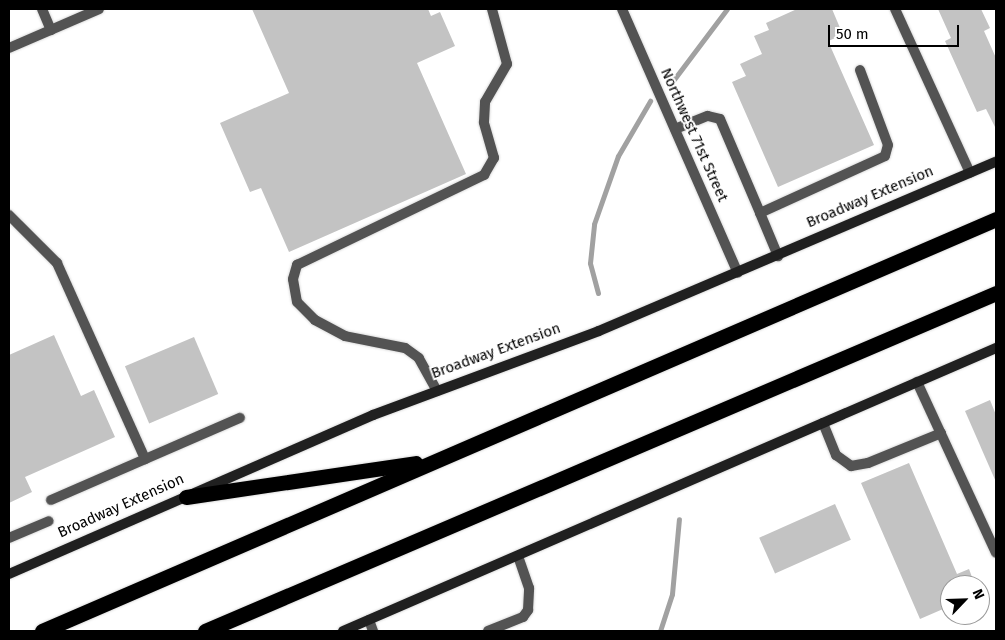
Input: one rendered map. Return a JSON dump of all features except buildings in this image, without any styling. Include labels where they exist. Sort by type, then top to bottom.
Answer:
[{"type":"highway","points":[[42,631],[996,219]]},
{"type":"highway","points":[[205,631],[996,293]]},
{"type":"highway","points":[[186,497],[438,460]]},
{"type":"main road","name":"Broadway Extension","points":[[9,574],[437,391],[542,354],[738,273],[996,162]]},
{"type":"main road","points":[[343,631],[996,348]]},
{"type":"street","points":[[42,9],[51,30]]},
{"type":"street","points":[[9,48],[99,9]]},
{"type":"street","points":[[437,391],[419,358],[405,348],[345,336],[315,320],[297,302],[293,279],[297,265],[484,175],[494,158],[484,122],[486,102],[508,64],[492,9]]},
{"type":"street","name":"Northwest 71st Street","points":[[622,9],[738,273]]},
{"type":"street","points":[[895,9],[970,173]]},
{"type":"street","points":[[760,213],[885,156],[888,145],[860,70]]},
{"type":"street","points":[[675,129],[708,116],[720,119],[778,256]]},
{"type":"street","points":[[9,215],[57,263],[145,459]]},
{"type":"street","points":[[917,382],[996,553]]},
{"type":"street","points":[[51,500],[240,418]]},
{"type":"street","points":[[823,423],[836,456],[851,466],[868,463],[941,433]]},
{"type":"street","points":[[9,538],[49,521]]},
{"type":"street","points":[[488,631],[523,616],[528,610],[529,588],[518,556]]},
{"type":"street","points":[[369,620],[374,631]]},
{"type":"waterway","points":[[669,86],[727,9]]},
{"type":"waterway","points":[[598,293],[590,263],[594,224],[618,156],[650,101]]},
{"type":"waterway","points":[[660,631],[672,594],[679,519]]}]
